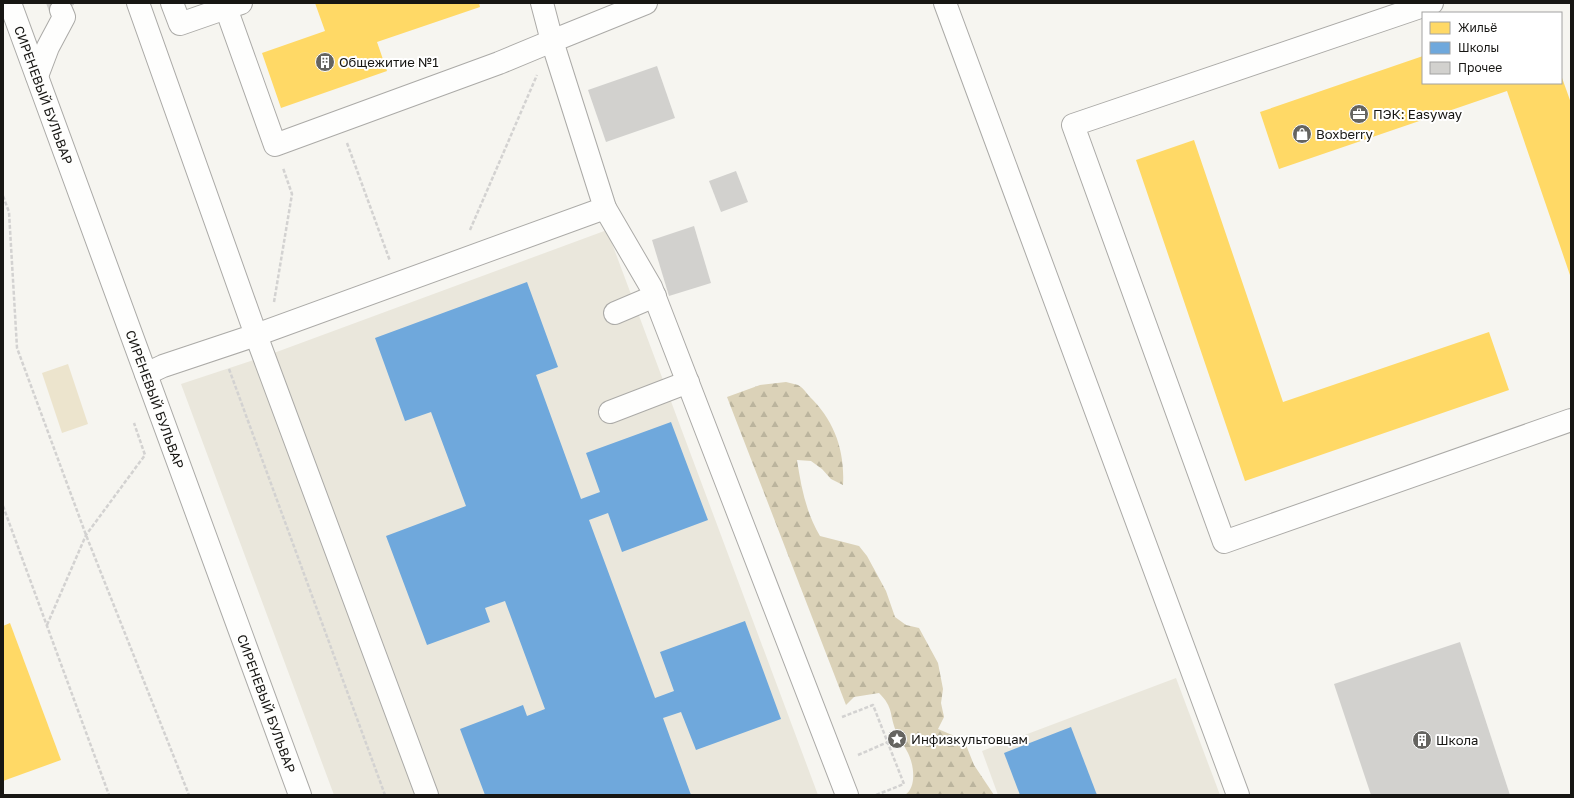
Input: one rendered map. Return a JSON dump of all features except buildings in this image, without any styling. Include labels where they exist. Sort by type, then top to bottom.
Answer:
[{"type":"main road","points":[[138,3],[263,333],[427,795]]},
{"type":"main road","points":[[172,3],[180,24],[234,6],[275,144],[499,63],[646,3]]},
{"type":"main road","points":[[542,3],[552,41],[605,208],[655,296],[847,795]]},
{"type":"main road","points":[[945,3],[1238,795]]},
{"type":"main road","points":[[1432,3],[1073,125],[1224,542],[1571,420]]},
{"type":"main road","name":"СИРЕНЕВЫЙ БУЛЬВАР","points":[[9,10],[37,76],[300,795]]},
{"type":"main road","points":[[37,76],[48,47],[64,17],[61,10]]},
{"type":"main road","points":[[146,374],[163,366],[263,333],[605,208]]},
{"type":"main road","points":[[615,313],[655,296]]},
{"type":"main road","points":[[610,412],[688,382]]},
{"type":"path","points":[[457,262],[552,41]]},
{"type":"path","points":[[339,121],[399,284]]},
{"type":"path","points":[[263,333],[292,194],[275,144]]},
{"type":"path","points":[[3,196],[9,212],[17,348],[86,535],[189,795]]},
{"type":"path","points":[[220,347],[385,795]]},
{"type":"path","points":[[47,625],[86,535],[144,455],[134,423]]},
{"type":"path","points":[[3,506],[109,795]]},
{"type":"path","points":[[820,726],[873,705],[904,784],[876,795]]},
{"type":"path","points":[[853,757],[888,742]]},
{"type":"shaded area","points":[[607,230],[818,795],[334,795],[181,384],[263,357]]},
{"type":"shaded area","points":[[68,364],[88,424],[62,433],[42,373]]},
{"type":"shaded area","points":[[1176,678],[1220,795],[998,795],[982,751]]},
{"type":"green space","points":[[786,382],[798,385],[818,405],[831,425],[840,448],[843,485],[831,479],[822,469],[811,461],[797,460],[805,499],[815,527],[820,536],[859,546],[867,556],[886,591],[895,617],[906,625],[919,628],[938,663],[943,689],[941,703],[944,717],[938,729],[964,740],[974,765],[994,795],[905,795],[909,791],[913,781],[912,764],[896,731],[889,707],[884,698],[879,693],[854,697],[846,705],[727,397],[760,385]]},
{"type":"place","name":"Общежитие №1","points":[[325,62]]},
{"type":"place","name":"ПЭК: Easyway","points":[[1359,114]]},
{"type":"place","name":"Boxberry","points":[[1302,134]]},
{"type":"place","name":"Инфизкультовцам","points":[[897,739]]},
{"type":"place","name":"Школа","points":[[1422,740]]}]
